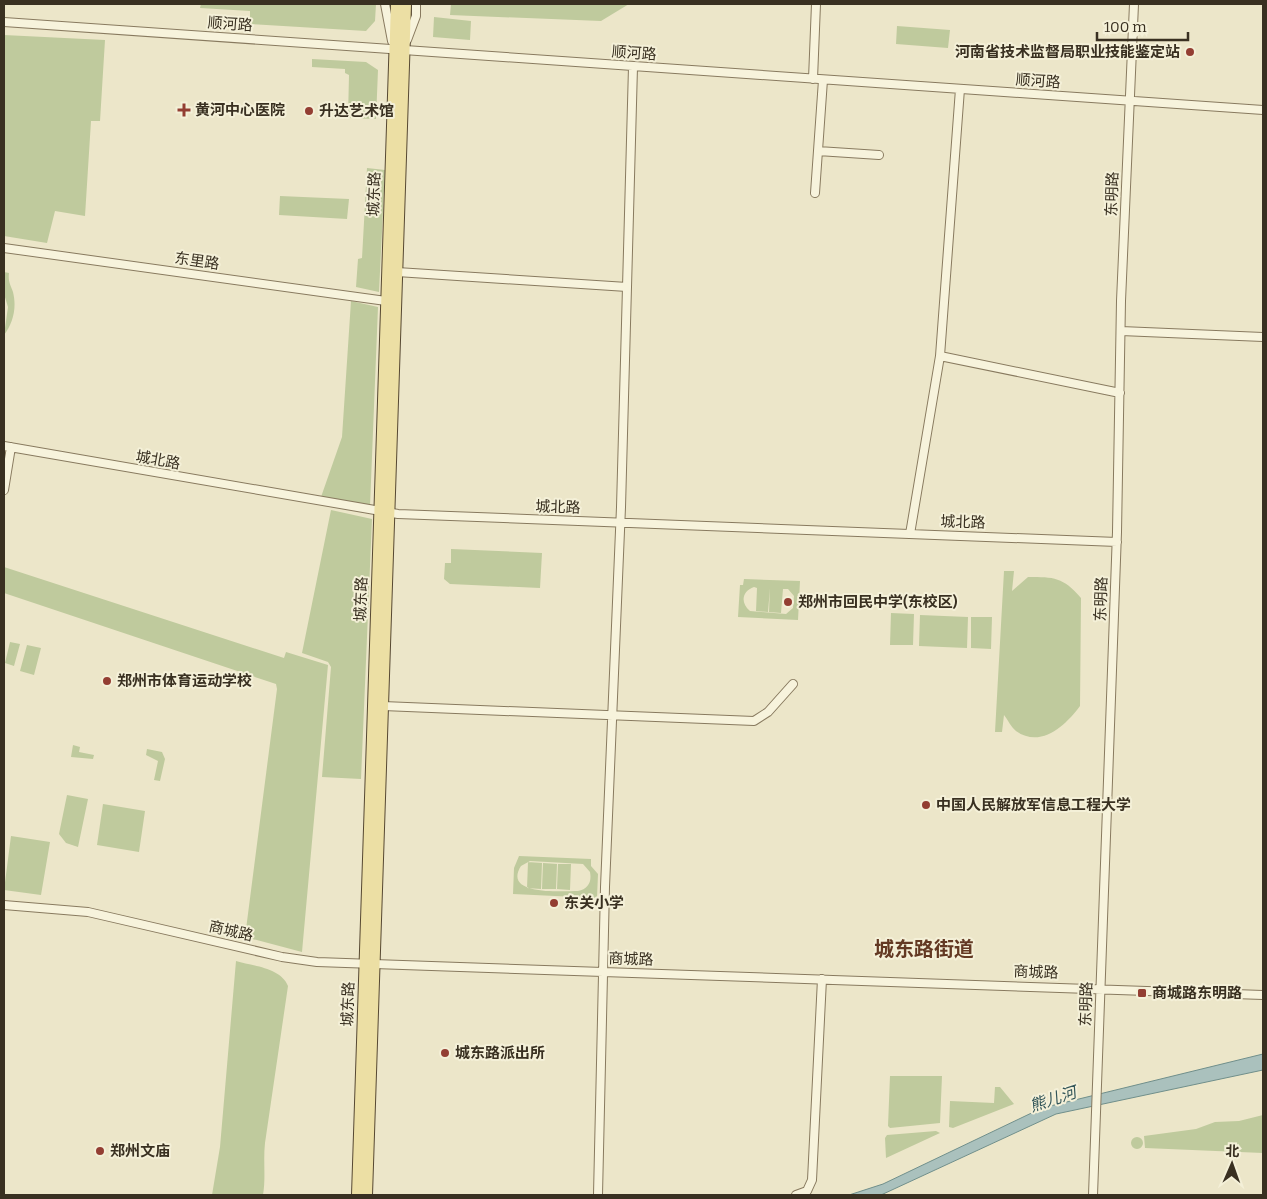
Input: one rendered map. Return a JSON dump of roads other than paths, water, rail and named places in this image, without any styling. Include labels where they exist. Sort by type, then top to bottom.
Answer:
[{"type":"main road","name":"城东路","points":[[367,1195],[369,964],[384,513],[397,272],[401,50],[396,4]]},
{"type":"main road","name":"城东路","points":[[356,1195],[383,706],[386,301],[401,50],[406,4]]},
{"type":"street","points":[[385,4],[401,50]]},
{"type":"street","points":[[401,50],[416,16],[416,4]]},
{"type":"street","points":[[813,79],[816,4]]},
{"type":"street","name":"东明路","points":[[1093,1195],[1117,542],[1121,331],[1134,4]]},
{"type":"street","name":"顺河路","points":[[4,22],[1263,110]]},
{"type":"street","points":[[598,1195],[603,972],[620,523],[633,67]]},
{"type":"street","points":[[815,193],[823,80]]},
{"type":"street","points":[[910,534],[940,356],[960,89]]},
{"type":"street","points":[[818,151],[879,155]]},
{"type":"street","name":"东里路","points":[[4,248],[386,301]]},
{"type":"street","points":[[397,272],[627,286]]},
{"type":"street","points":[[1121,331],[1263,337]]},
{"type":"street","points":[[940,356],[1120,393]]},
{"type":"street","points":[[4,490],[7,447]]},
{"type":"street","name":"城北路","points":[[7,447],[384,513],[1117,542]]},
{"type":"street","points":[[383,706],[754,722],[768,712],[793,684]]},
{"type":"street","name":"商城路","points":[[4,905],[88,912],[289,958],[316,962],[1263,995]]},
{"type":"street","points":[[796,1195],[807,1191],[812,1180],[822,979]]},
{"type":"water","points":[[1263,1054],[1263,1070],[1056,1114],[881,1195],[849,1195],[883,1184],[1042,1108]]},
{"type":"place","name":"河南省技术监督局职业技能鉴定站","points":[[1190,52]]},
{"type":"place","name":"黄河中心医院","points":[[184,110]]},
{"type":"place","name":"升达艺术馆","points":[[309,111]]},
{"type":"place","name":"郑州市回民中学(东校区)","points":[[788,602]]},
{"type":"place","name":"郑州市体育运动学校","points":[[107,681]]},
{"type":"place","name":"中国人民解放军信息工程大学","points":[[926,805]]},
{"type":"place","name":"东关小学","points":[[554,903]]},
{"type":"place","name":"商城路东明路","points":[[1142,993]]},
{"type":"place","name":"城东路派出所","points":[[445,1053]]},
{"type":"place","name":"郑州文庙","points":[[100,1151]]},
{"type":"district","name":"城东路街道","points":[[924,949]]},
{"type":"water label","name":"熊儿河","points":[[1053,1099]]}]
